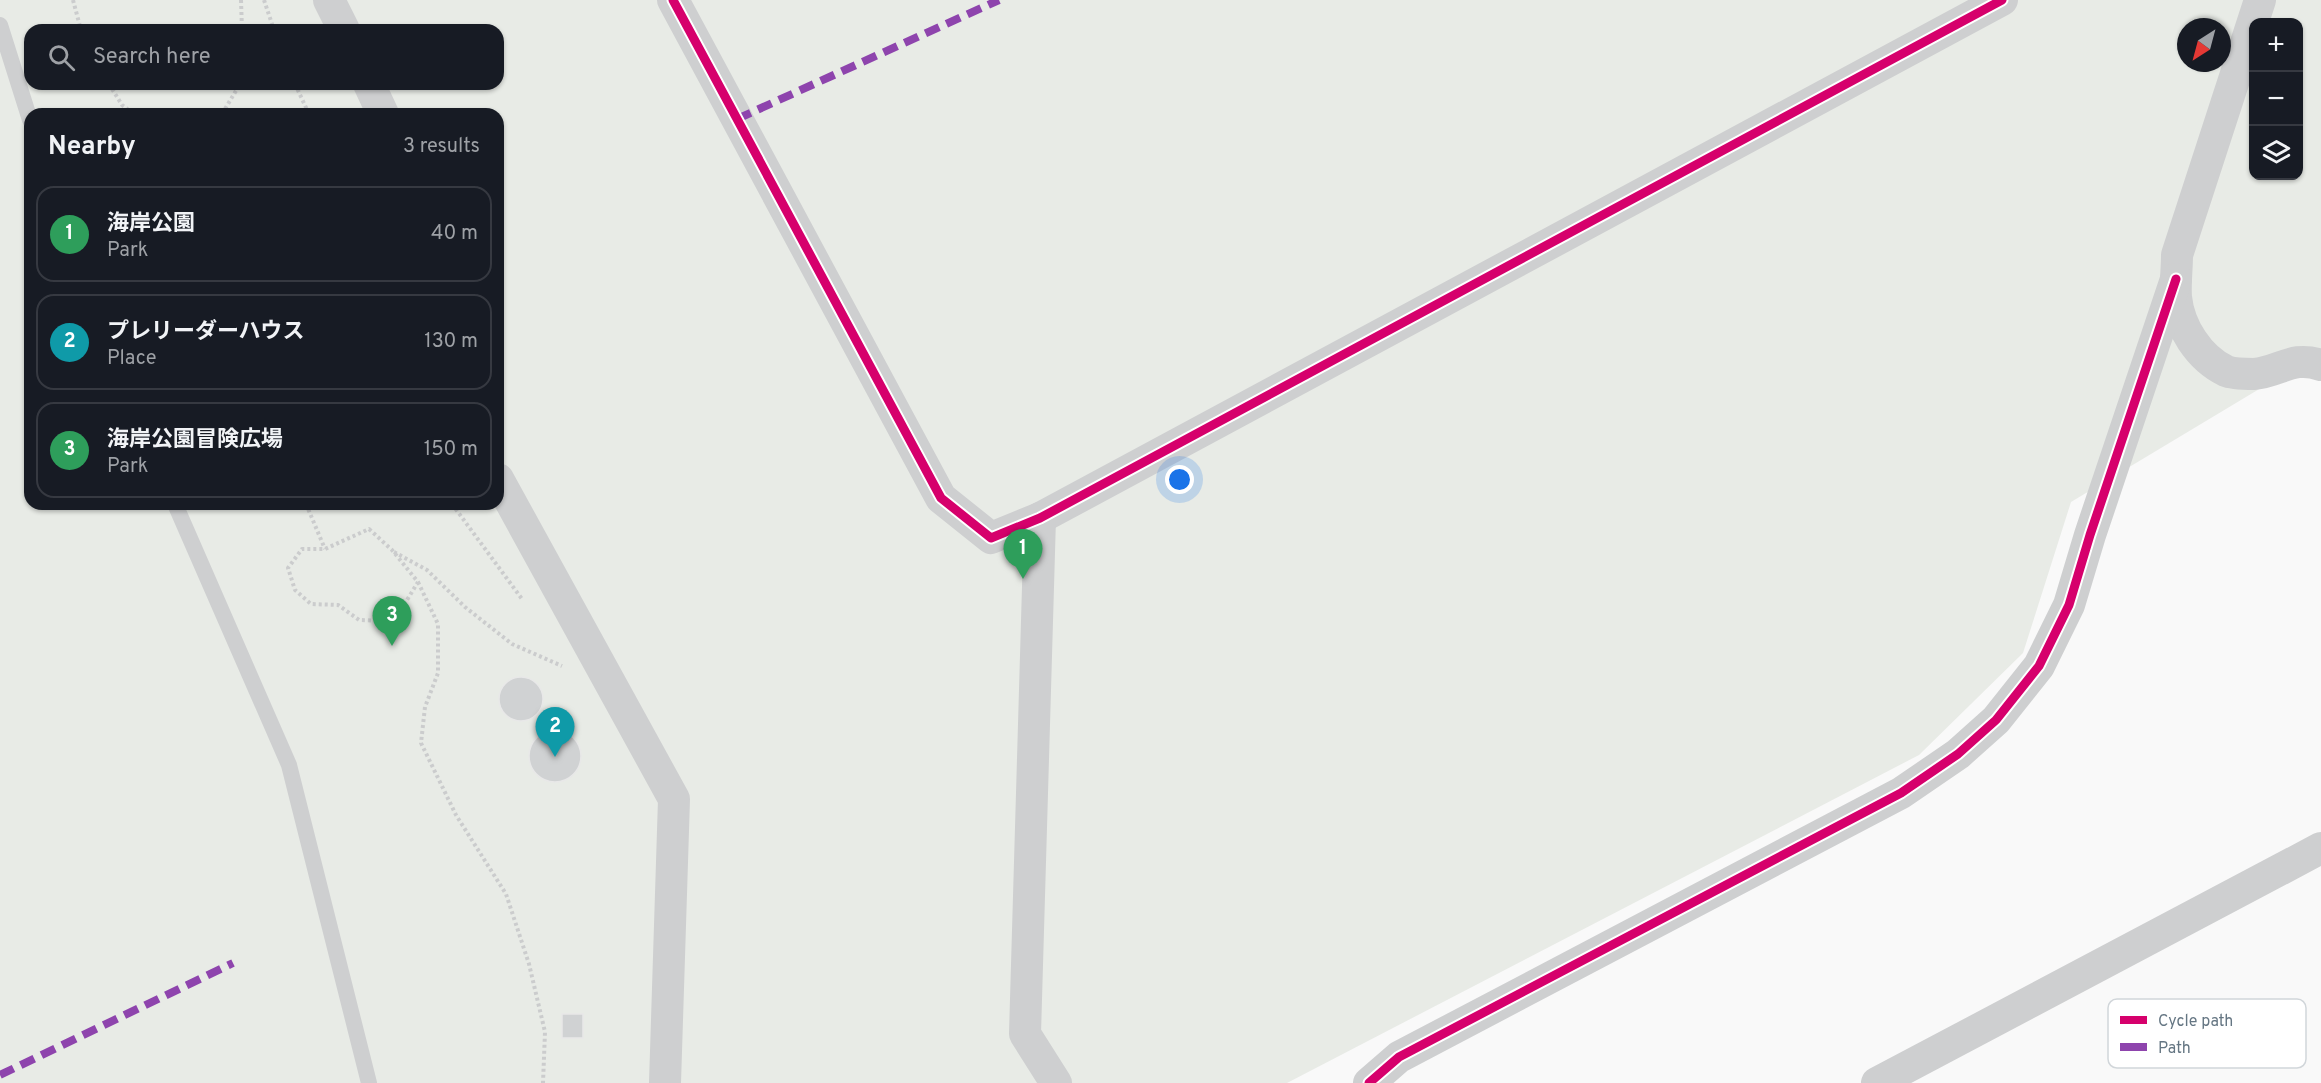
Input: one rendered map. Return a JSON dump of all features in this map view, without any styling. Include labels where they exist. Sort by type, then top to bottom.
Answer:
[{"type":"street","points":[[329,0],[341,24]]},
{"type":"street","points":[[673,0],[941,498],[991,538],[1040,518],[2002,0]]},
{"type":"street","points":[[2260,0],[2177,255],[2176,298],[2186,331],[2205,356],[2228,372],[2255,374],[2283,365],[2308,361],[2321,365]]},
{"type":"street","points":[[372,90],[380,108]]},
{"type":"street","points":[[1369,1083],[1399,1057],[1901,793],[1958,754],[1996,720],[2039,666],[2069,605],[2090,535],[2176,279]]},
{"type":"street","points":[[504,490],[674,799],[665,1083]]},
{"type":"street","points":[[1040,518],[1025,1034],[1056,1083]]},
{"type":"street","points":[[1877,1083],[2321,848]]},
{"type":"lane","points":[[0,25],[26,108]]},
{"type":"lane","points":[[178,510],[289,765],[369,1083]]},
{"type":"path","points":[[73,0],[79,24]]},
{"type":"path","points":[[241,0],[242,24]]},
{"type":"path","points":[[264,0],[272,24]]},
{"type":"path","points":[[113,90],[126,108]]},
{"type":"path","points":[[226,108],[236,90]]},
{"type":"path","points":[[298,90],[306,108]]},
{"type":"path","points":[[308,510],[324,549]]},
{"type":"path","points":[[456,510],[523,600]]},
{"type":"path","points":[[418,582],[407,600],[385,621],[359,620],[338,605],[311,604],[295,590],[288,568],[302,549],[324,549],[369,529],[392,550],[418,582],[438,624],[438,673],[426,707],[421,743],[456,815],[506,894],[529,964],[546,1032],[543,1083]]},
{"type":"path","points":[[392,550],[427,570],[465,607],[512,644],[563,667],[557,657]]},
{"type":"shaded area","points":[[0,0],[2321,0],[2321,352],[2071,502],[2023,653],[1919,755],[1287,1083],[0,1083]]},
{"type":"building","points":[[521,677],[536,684],[543,699],[536,714],[521,721],[506,714],[499,699],[506,684]]},
{"type":"building","points":[[555,730],[565,732],[573,738],[579,746],[581,756],[579,766],[573,774],[565,780],[555,782],[545,780],[537,774],[531,766],[529,756],[531,746],[537,738],[545,732]]},
{"type":"building","points":[[562,1014],[583,1014],[583,1038],[562,1038]]},
{"type":"marked path","points":[[737,119],[999,0]]},
{"type":"marked path","points":[[0,1075],[233,963]]},
{"type":"cycle path","points":[[673,0],[941,498],[991,538],[1040,518],[2002,0]]},
{"type":"cycle path","points":[[1369,1083],[1399,1057],[1901,793],[1958,754],[1996,720],[2039,666],[2069,605],[2090,535],[2176,279]]},
{"type":"place","name":"海岸公園","points":[[1023,579]]},
{"type":"place","name":"海岸公園冒険広場","points":[[392,646]]},
{"type":"place","name":"プレリーダーハウス","points":[[555,757]]}]
